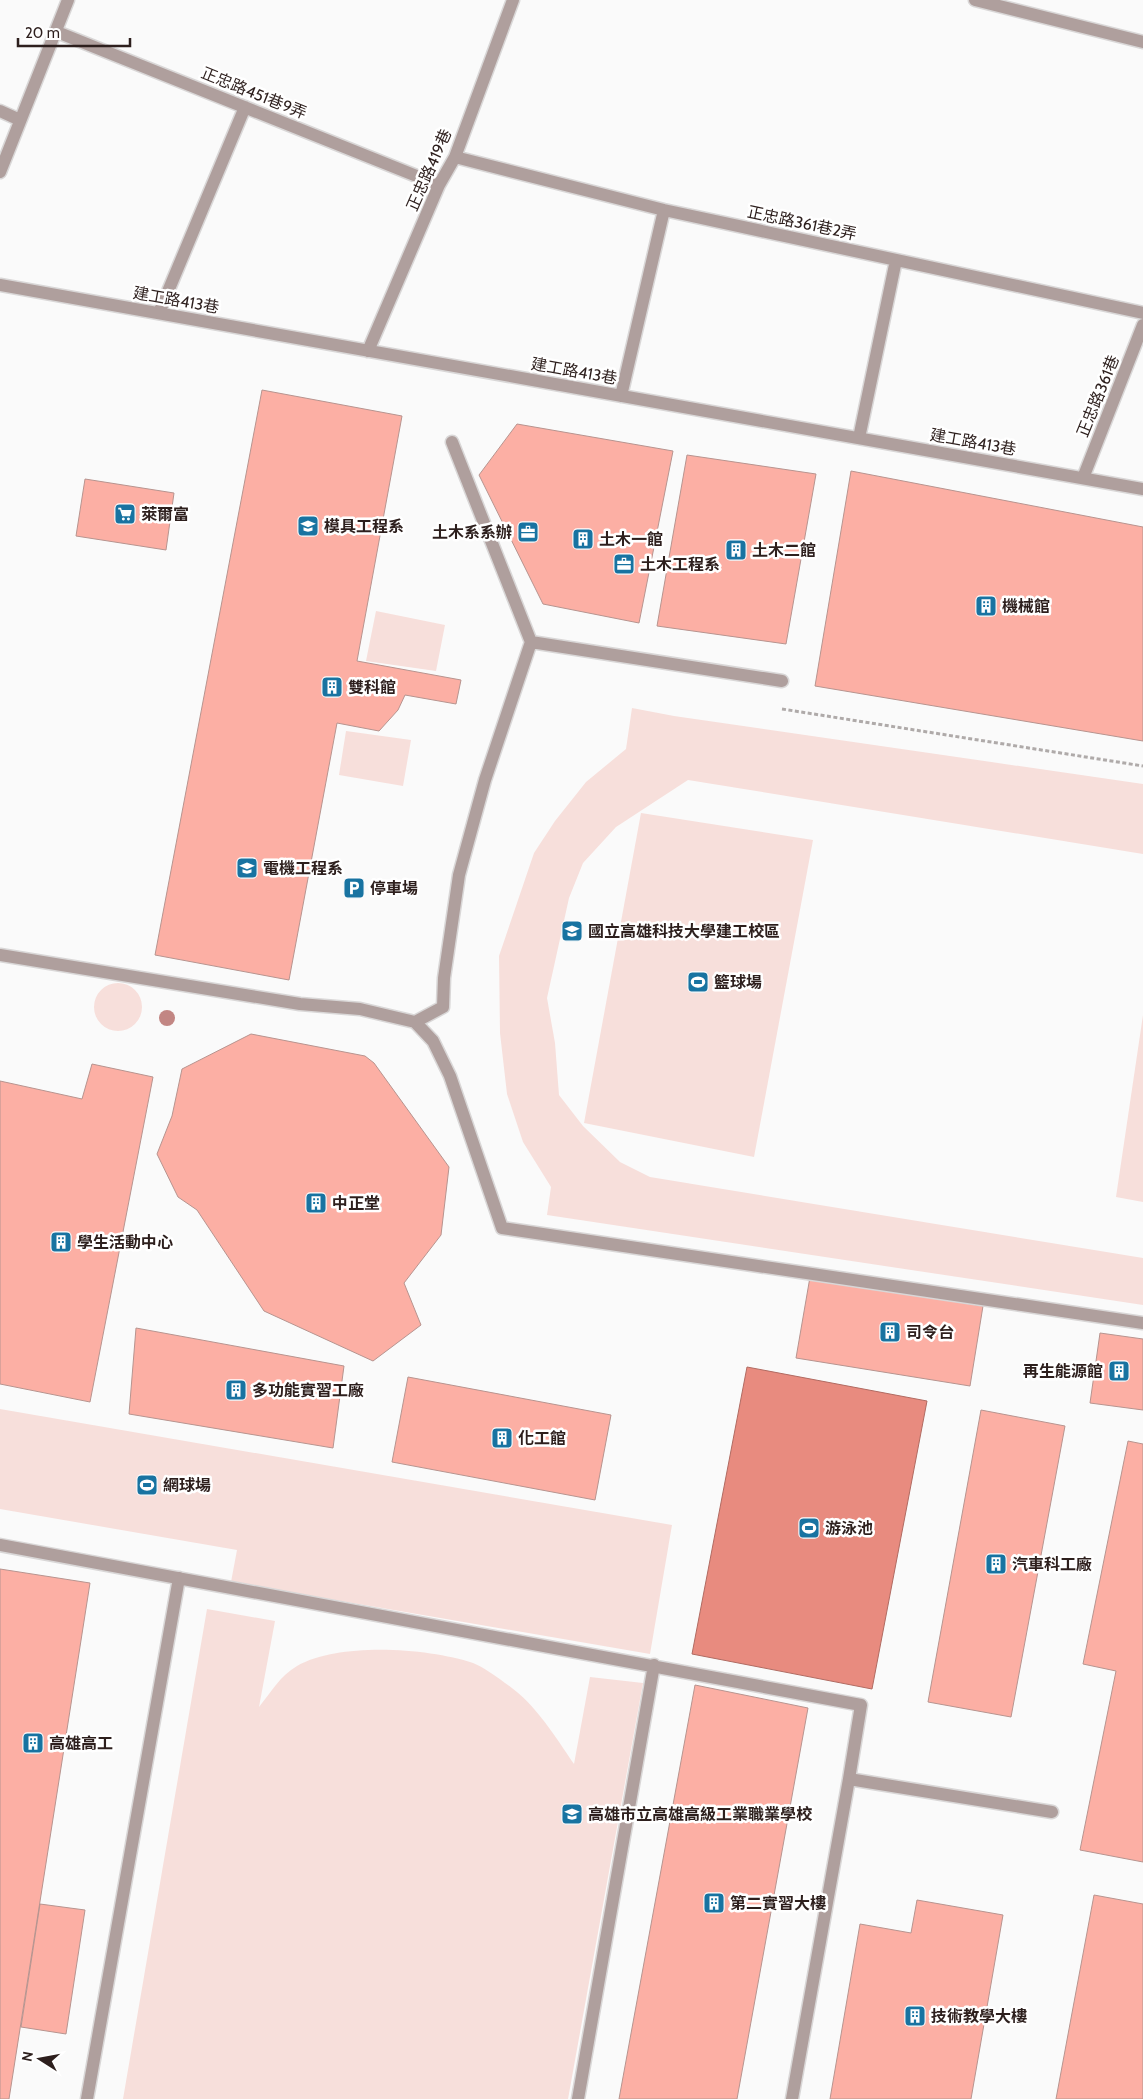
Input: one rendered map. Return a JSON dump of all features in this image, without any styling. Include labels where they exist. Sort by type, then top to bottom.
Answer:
[{"type":"street","points":[[0,172],[57,32],[68,0]]},
{"type":"street","name":"正忠路419巷","points":[[368,351],[439,185],[455,157],[513,0]]},
{"type":"street","points":[[975,0],[1143,42]]},
{"type":"street","name":"正忠路451巷9弄","points":[[57,32],[439,185]]},
{"type":"street","points":[[159,313],[245,107]]},
{"type":"street","points":[[0,111],[20,120]]},
{"type":"street","name":"正忠路361巷2弄","points":[[455,157],[664,210],[1143,314]]},
{"type":"street","points":[[621,396],[664,210]]},
{"type":"street","points":[[859,438],[896,260]]},
{"type":"street","name":"建工路413巷","points":[[0,285],[1143,489]]},
{"type":"street","name":"正忠路361巷","points":[[1083,478],[1143,325]]},
{"type":"street","points":[[415,1022],[443,1007],[444,978],[459,875],[485,780],[531,642],[452,442]]},
{"type":"street","points":[[531,642],[782,682]]},
{"type":"street","points":[[0,955],[300,1004],[360,1009],[415,1022],[434,1041],[450,1076],[502,1228],[1143,1323]]},
{"type":"street","points":[[0,1545],[654,1665],[861,1705],[792,2099]]},
{"type":"street","points":[[88,2099],[179,1578]]},
{"type":"street","points":[[578,2099],[654,1665]]},
{"type":"street","points":[[849,1779],[1052,1812]]},
{"type":"path","points":[[774,708],[1143,766]]},
{"type":"shaded area","points":[[376,611],[445,625],[436,671],[366,661]]},
{"type":"shaded area","points":[[632,708],[674,716],[1143,784],[1143,854],[688,780],[616,827],[583,863],[569,898],[547,998],[555,1043],[559,1095],[583,1126],[620,1162],[650,1177],[1143,1258],[1143,1305],[547,1215],[551,1187],[523,1142],[507,1094],[500,1033],[499,956],[534,853],[555,821],[586,782],[626,749]]},
{"type":"shaded area","points":[[346,731],[411,740],[403,786],[339,775]]},
{"type":"shaded area","name":"籃球場","points":[[641,813],[813,840],[754,1157],[584,1123]]},
{"type":"shaded area","points":[[118,983],[127,985],[135,990],[140,998],[142,1007],[140,1016],[135,1024],[127,1029],[118,1031],[109,1029],[101,1024],[96,1016],[94,1007],[96,998],[101,990],[109,985]]},
{"type":"shaded area","points":[[1143,1015],[1143,1202],[1116,1197]]},
{"type":"shaded area","name":"游泳池","points":[[747,1367],[927,1401],[872,1689],[692,1654]]},
{"type":"shaded area","points":[[0,1409],[672,1525],[650,1654],[231,1582],[237,1550],[0,1509]]},
{"type":"shaded area","points":[[207,1609],[275,1621],[259,1707],[285,1675],[297,1666],[315,1658],[336,1653],[384,1650],[432,1654],[473,1663],[516,1691],[543,1720],[574,1764],[590,1677],[643,1683],[568,2099],[123,2099]]},
{"type":"building","name":"雙科館","points":[[262,390],[402,416],[357,661],[461,680],[456,704],[405,695],[398,710],[379,731],[337,723],[289,980],[155,955]]},
{"type":"building","name":"土木一館","points":[[517,424],[673,451],[639,623],[543,604],[479,475]]},
{"type":"building","name":"土木二館","points":[[687,455],[816,474],[786,644],[657,626]]},
{"type":"building","name":"機械館","points":[[851,471],[1143,527],[1143,741],[815,686]]},
{"type":"building","name":"萊爾富","points":[[85,479],[174,493],[166,550],[76,536]]},
{"type":"building","name":"中正堂","points":[[251,1034],[365,1056],[374,1063],[449,1167],[441,1235],[404,1283],[421,1325],[373,1361],[264,1311],[197,1210],[178,1197],[157,1154],[172,1116],[182,1069]]},
{"type":"building","name":"學生活動中心","points":[[92,1064],[153,1077],[90,1402],[0,1384],[0,1081],[82,1099]]},
{"type":"building","name":"司令台","points":[[810,1277],[983,1306],[970,1386],[796,1358]]},
{"type":"building","name":"多功能實習工廠","points":[[136,1328],[344,1366],[333,1448],[129,1414]]},
{"type":"building","name":"再生能源館","points":[[1100,1333],[1143,1339],[1143,1410],[1090,1403]]},
{"type":"building","name":"化工館","points":[[408,1377],[611,1415],[595,1500],[392,1462]]},
{"type":"building","name":"汽車科工廠","points":[[981,1410],[1065,1426],[1011,1717],[928,1702]]},
{"type":"building","points":[[1128,1441],[1143,1444],[1143,1862],[1080,1850],[1116,1671],[1083,1664]]},
{"type":"building","name":"高雄高工","points":[[0,1569],[90,1583],[9,2099],[0,2099]]},
{"type":"building","name":"第二實習大樓","points":[[695,1685],[808,1708],[737,2099],[619,2099]]},
{"type":"building","points":[[1094,1895],[1143,1904],[1143,2099],[1056,2099]]},
{"type":"building","name":"技術教學大樓","points":[[917,1900],[1003,1915],[971,2099],[830,2099],[860,1924],[911,1933]]},
{"type":"building","points":[[40,1904],[85,1910],[66,2034],[21,2027]]},
{"type":"place","name":"萊爾富","points":[[125,514]]},
{"type":"place","name":"模具工程系","points":[[308,526]]},
{"type":"place","name":"土木系系辦","points":[[528,532]]},
{"type":"place","name":"土木一館","points":[[583,539]]},
{"type":"place","name":"土木二館","points":[[736,550]]},
{"type":"place","name":"土木工程系","points":[[624,564]]},
{"type":"place","name":"機械館","points":[[986,606]]},
{"type":"place","name":"雙科館","points":[[332,687]]},
{"type":"place","name":"電機工程系","points":[[247,868]]},
{"type":"place","name":"停車場","points":[[354,888]]},
{"type":"place","name":"國立高雄科技大學建工校區","points":[[572,931]]},
{"type":"place","name":"籃球場","points":[[698,982]]},
{"type":"place","name":"中正堂","points":[[316,1203]]},
{"type":"place","name":"學生活動中心","points":[[61,1242]]},
{"type":"place","name":"司令台","points":[[890,1332]]},
{"type":"place","name":"再生能源館","points":[[1119,1371]]},
{"type":"place","name":"多功能實習工廠","points":[[236,1390]]},
{"type":"place","name":"化工館","points":[[502,1438]]},
{"type":"place","name":"網球場","points":[[147,1485]]},
{"type":"place","name":"游泳池","points":[[809,1528]]},
{"type":"place","name":"汽車科工廠","points":[[996,1564]]},
{"type":"place","name":"高雄高工","points":[[33,1743]]},
{"type":"place","name":"高雄市立高雄高級工業職業學校","points":[[572,1814]]},
{"type":"place","name":"第二實習大樓","points":[[714,1903]]},
{"type":"place","name":"技術教學大樓","points":[[915,2016]]}]
